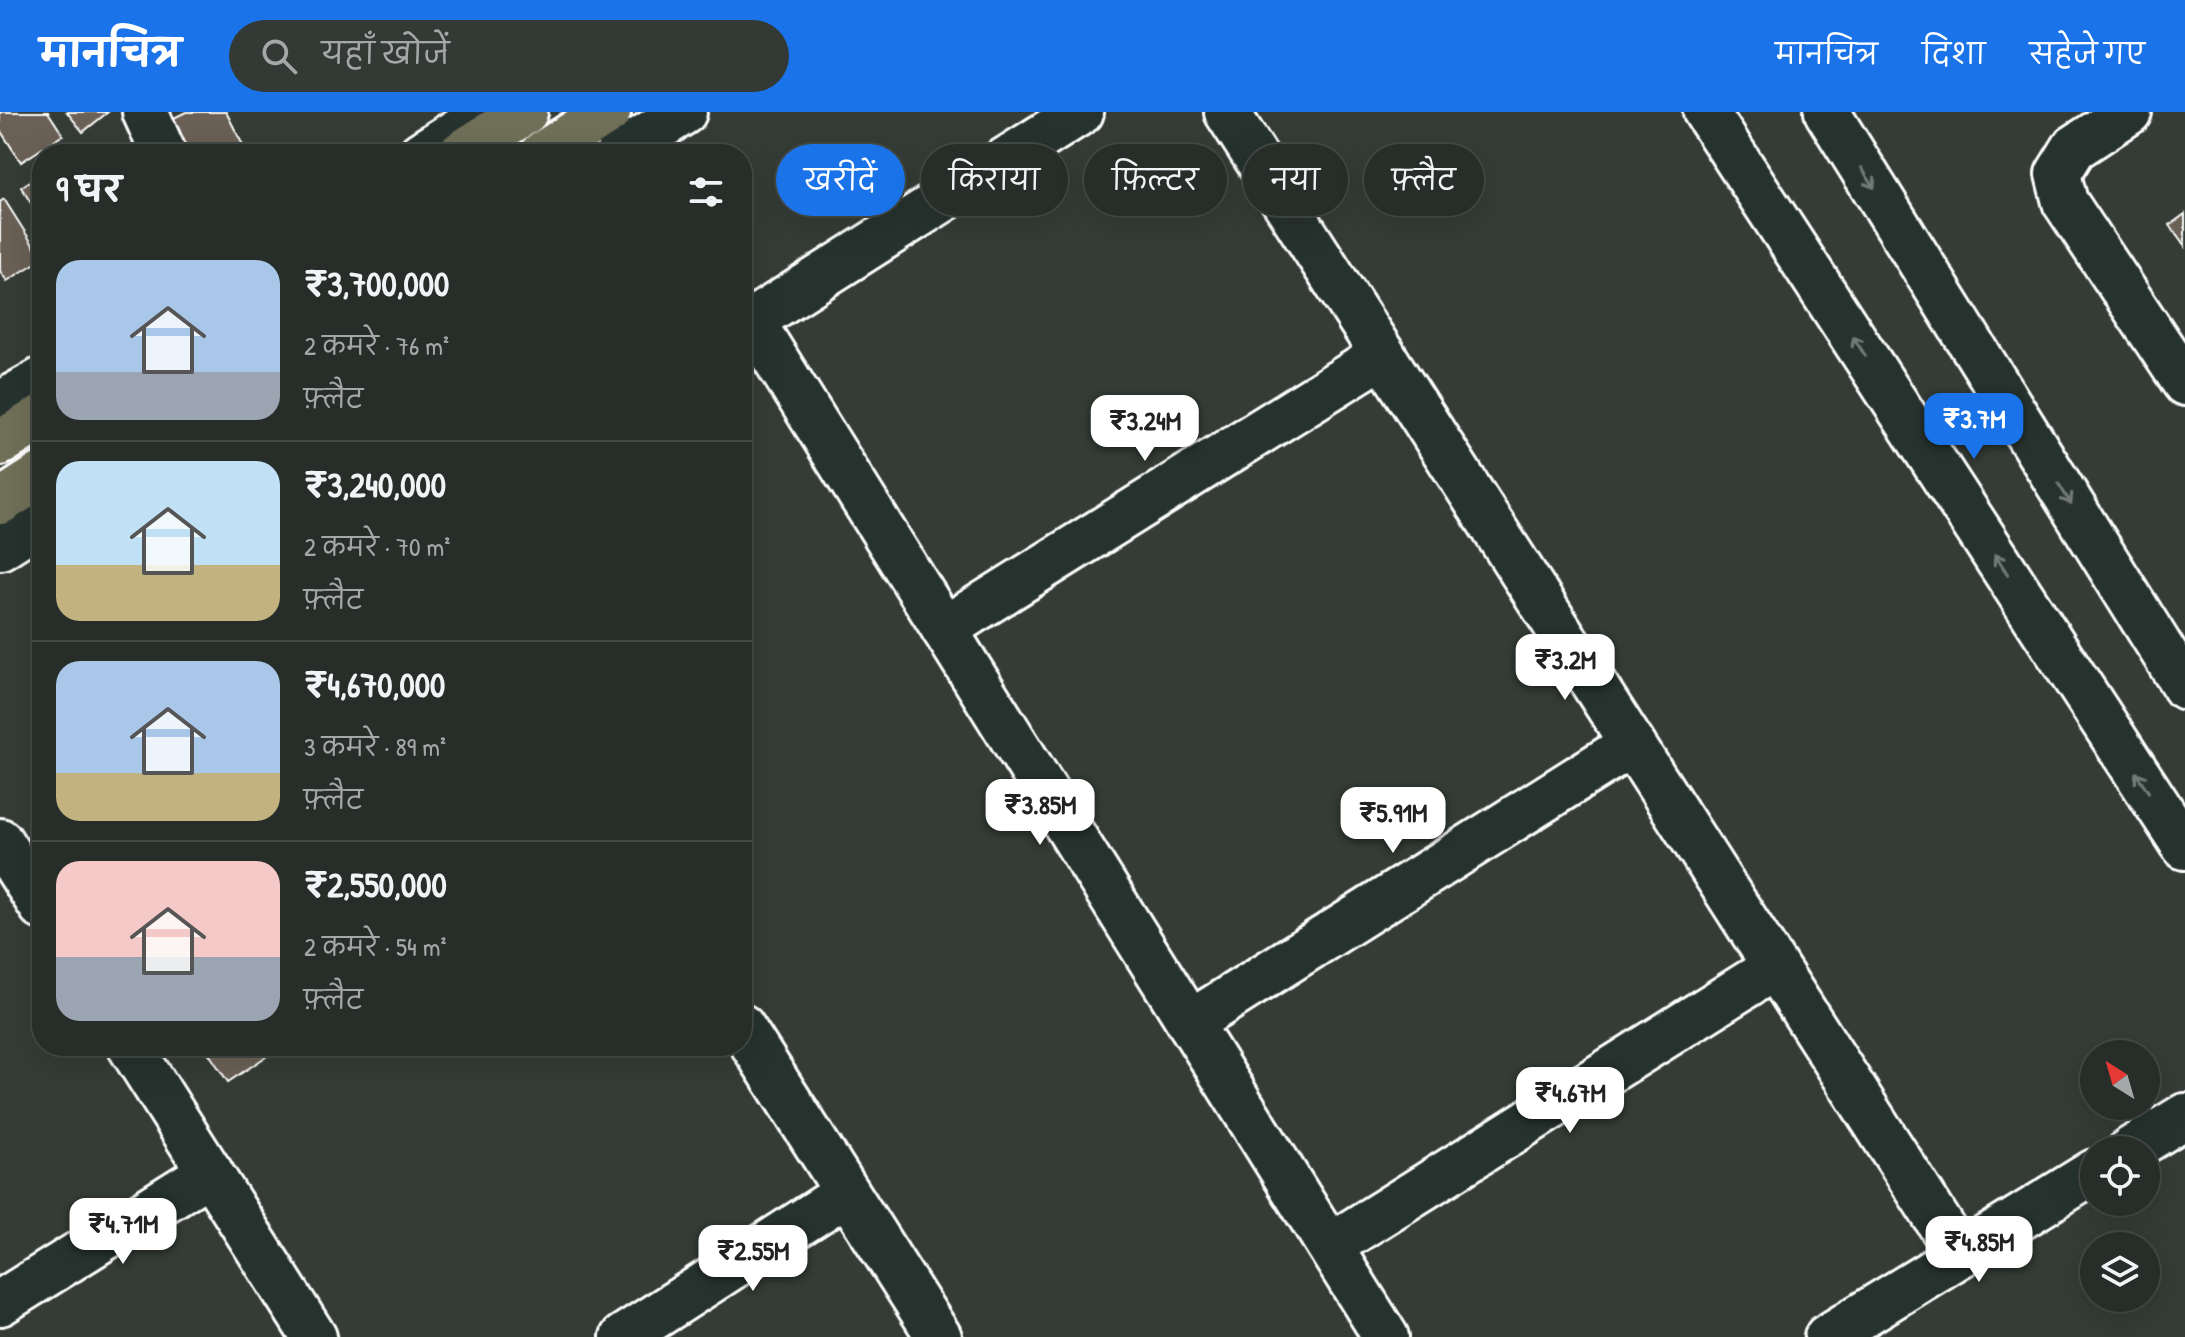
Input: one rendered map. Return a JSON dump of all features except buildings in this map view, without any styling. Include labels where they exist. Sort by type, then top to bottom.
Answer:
[{"type":"main road","points":[[452,133],[525,112]]},
{"type":"main road","points":[[558,144],[608,112]]},
{"type":"main road","points":[[0,443],[32,423]]},
{"type":"main road","points":[[0,502],[32,481]]},
{"type":"street","points":[[145,112],[159,144]]},
{"type":"street","points":[[634,144],[684,112]]},
{"type":"street","points":[[752,321],[1081,112]]},
{"type":"street","points":[[1227,112],[1960,1255]]},
{"type":"street","points":[[1706,112],[2185,847]]},
{"type":"street","points":[[1827,112],[2185,687]]},
{"type":"street","points":[[2129,112],[2074,148],[2058,174],[2065,202],[2182,373]]},
{"type":"street","points":[[752,332],[944,629],[1386,1337]]},
{"type":"street","points":[[944,629],[1383,355]]},
{"type":"street","points":[[0,404],[32,386]]},
{"type":"street","points":[[0,547],[32,526]]},
{"type":"street","points":[[1190,1023],[1632,744]]},
{"type":"street","points":[[0,841],[32,891]]},
{"type":"street","points":[[1330,1246],[1775,967]]},
{"type":"street","points":[[752,1043],[939,1337]]},
{"type":"street","points":[[136,1056],[314,1337]]},
{"type":"street","points":[[2153,1136],[2185,1116]]},
{"type":"street","points":[[0,1303],[210,1172]]},
{"type":"street","points":[[1827,1337],[2080,1181]]},
{"type":"street","points":[[623,1337],[847,1193]]}]
